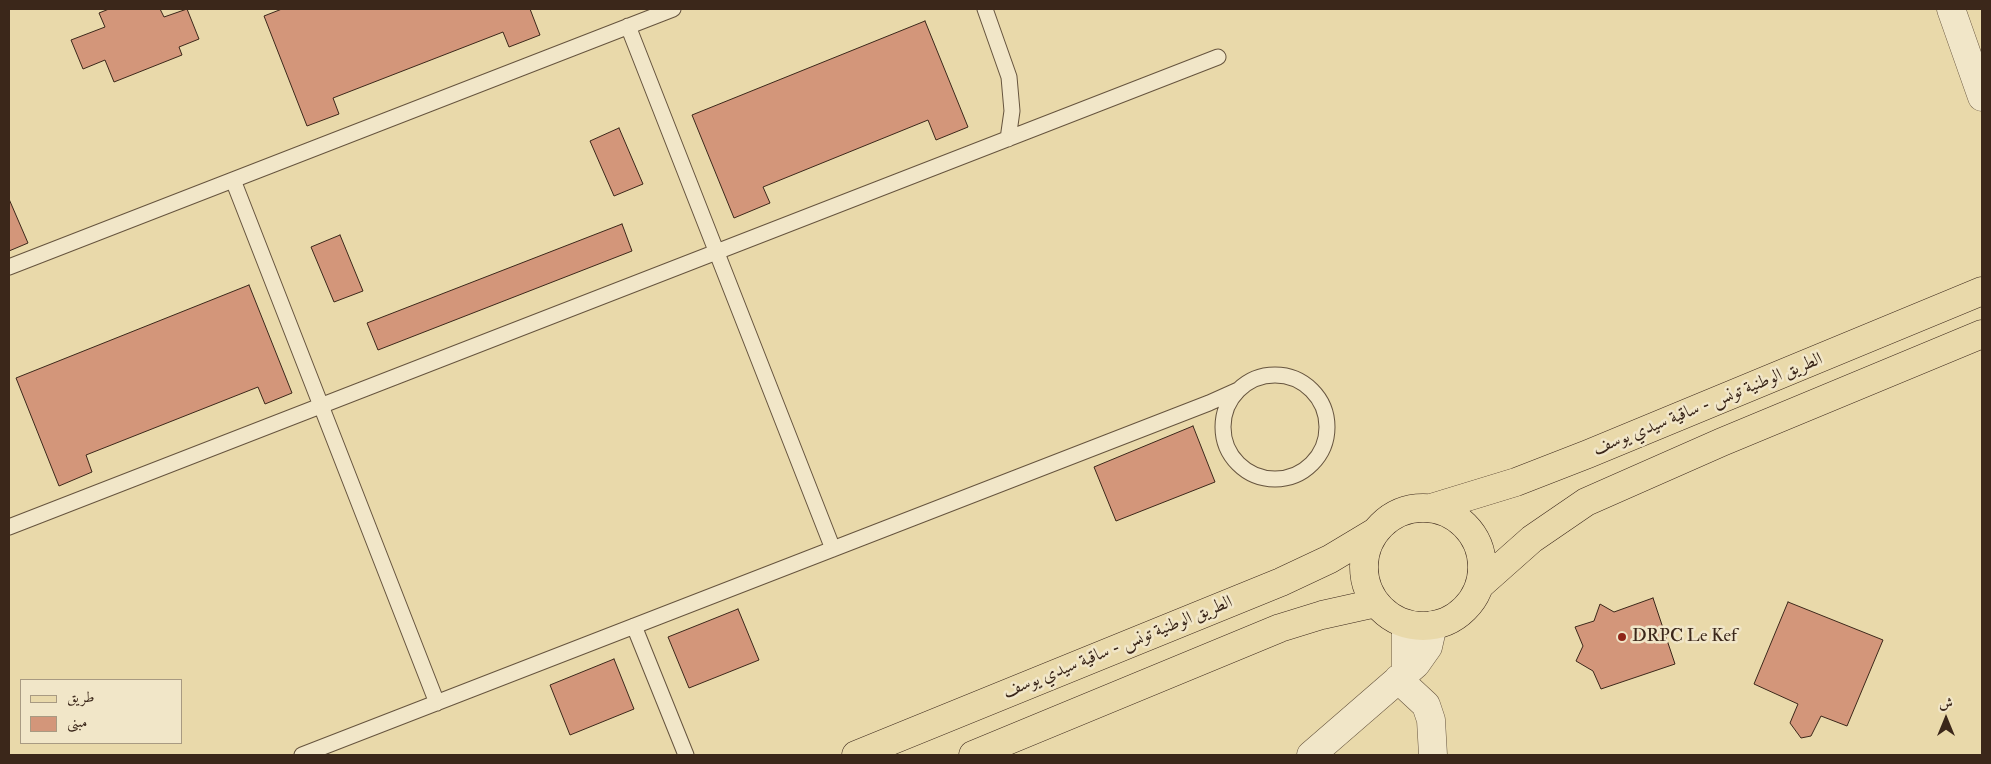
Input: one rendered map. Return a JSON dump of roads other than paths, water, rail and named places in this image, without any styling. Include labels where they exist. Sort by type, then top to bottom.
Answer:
[{"type":"main road","name":"الطريق الوطنية تونس - ساقية سيدي يوسف","points":[[1431,508],[1516,482],[1588,454],[1982,291]]},
{"type":"main road","points":[[1479,586],[1482,560],[1473,536],[1455,517],[1431,508],[1415,508],[1400,513],[1386,521],[1375,532],[1366,549],[1364,567],[1367,586],[1376,603],[1394,619],[1406,624],[1434,625],[1451,618],[1466,608],[1479,586],[1532,539],[1586,502],[1714,446],[1982,334]]},
{"type":"main road","name":"الطريق الوطنية تونس - ساقية سيدي يوسف","points":[[856,755],[1281,582],[1330,559],[1375,532]]},
{"type":"main road","points":[[973,755],[1280,628],[1322,615],[1376,603]]},
{"type":"street","points":[[1951,9],[1982,96]]},
{"type":"street","points":[[1406,624],[1402,676],[1426,705],[1431,720],[1433,755]]},
{"type":"street","points":[[1311,755],[1425,654],[1434,625]]},
{"type":"lane","points":[[9,267],[673,9]]},
{"type":"lane","points":[[985,9],[1009,76],[1012,111],[1008,139]]},
{"type":"lane","points":[[628,26],[834,549]]},
{"type":"lane","points":[[9,527],[1218,57]]},
{"type":"lane","points":[[233,180],[437,702]]},
{"type":"lane","points":[[302,755],[1209,403],[1238,390],[1256,378],[1276,374],[1296,378],[1313,390],[1324,407],[1328,427],[1323,447],[1312,464],[1295,475],[1275,479],[1255,475],[1238,464],[1226,447],[1222,426],[1227,406],[1238,390]]},
{"type":"lane","points":[[634,626],[686,755]]},
{"type":"place","name":"DRPC Le Kef","points":[[1622,637]]}]
